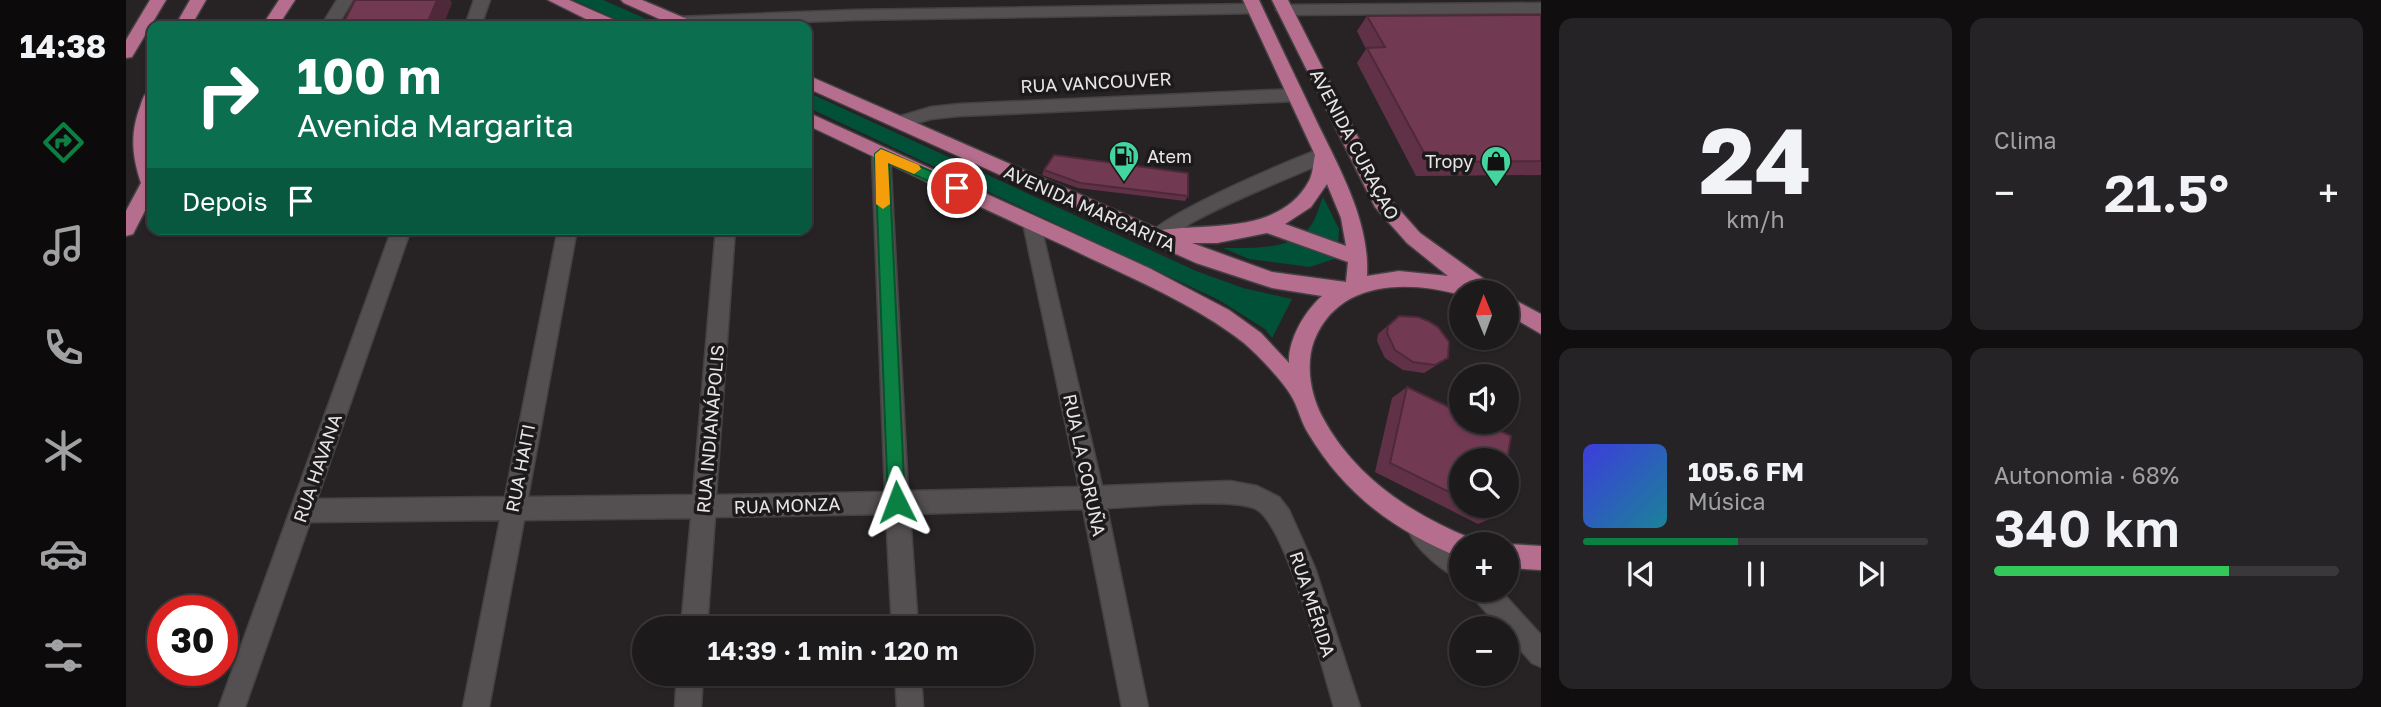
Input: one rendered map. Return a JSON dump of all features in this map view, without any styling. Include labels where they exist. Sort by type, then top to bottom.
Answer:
[{"type":"main road","points":[[126,53],[158,0]]},
{"type":"main road","points":[[186,21],[198,0]]},
{"type":"main road","points":[[273,21],[287,0]]},
{"type":"main road","points":[[556,0],[600,21]]},
{"type":"main road","points":[[629,0],[675,21]]},
{"type":"main road","name":"AVENIDA CURAÇAO","points":[[1253,5],[1324,155],[1350,218],[1357,258],[1350,288]]},
{"type":"main road","name":"AVENIDA CURAÇAO","points":[[1282,5],[1382,202],[1396,222],[1421,247],[1470,280]]},
{"type":"main road","name":"AVENIDA MARGARITA","points":[[812,83],[1156,238],[1272,280],[1350,288]]},
{"type":"main road","points":[[147,110],[140,150],[147,170]]},
{"type":"main road","name":"AVENIDA MARGARITA","points":[[812,120],[1142,274],[1222,316],[1254,339],[1301,391]]},
{"type":"main road","points":[[1156,238],[1217,235],[1268,225],[1304,201],[1319,181],[1324,155]]},
{"type":"main road","points":[[126,229],[147,189]]},
{"type":"main road","points":[[1268,225],[1357,258]]},
{"type":"main road","points":[[1449,285],[1424,279],[1388,279],[1350,288],[1321,307],[1306,330],[1298,358],[1301,391],[1314,425],[1336,459],[1367,492],[1406,520],[1449,540]]},
{"type":"main road","points":[[1519,311],[1541,325]]},
{"type":"main road","points":[[1519,557],[1541,558]]},
{"type":"street","points":[[331,21],[345,0]]},
{"type":"street","points":[[475,21],[482,0]]},
{"type":"street","points":[[714,21],[853,8],[1253,5]]},
{"type":"street","points":[[1282,5],[1541,8]]},
{"type":"street","name":"RUA VANCOUVER","points":[[900,122],[931,113],[959,110],[1296,95]]},
{"type":"street","points":[[881,154],[904,616]]},
{"type":"street","points":[[1156,238],[1185,218],[1324,155]]},
{"type":"street","name":"RUA LA CORUÑA","points":[[1032,223],[1093,498],[1135,707]]},
{"type":"street","name":"RUA HAVANA","points":[[232,707],[399,235]]},
{"type":"street","name":"RUA HAITI","points":[[475,707],[567,235]]},
{"type":"street","name":"RUA INDIANÁPOLIS","points":[[695,616],[726,235]]},
{"type":"street","name":"RUA MONZA","points":[[302,511],[703,507],[1230,492],[1253,496],[1270,504]]},
{"type":"street","name":"RUA MÉRIDA","points":[[1270,504],[1289,532],[1348,707]]},
{"type":"street","points":[[1406,520],[1449,557]]},
{"type":"street","points":[[1494,602],[1541,654]]},
{"type":"street","points":[[688,707],[689,686]]},
{"type":"street","points":[[909,686],[911,707]]},
{"type":"green space","points":[[574,0],[603,0],[651,21],[620,21]]},
{"type":"green space","points":[[812,94],[1196,271],[1243,288],[1292,299],[1272,338],[1265,329],[1219,300],[812,109]]},
{"type":"green space","points":[[1323,197],[1339,229],[1337,258],[1310,267],[1249,259],[1223,248],[1271,246],[1295,239],[1305,233],[1312,224]]},
{"type":"building","points":[[355,0],[437,0],[428,21],[344,21]]},
{"type":"building","points":[[1541,15],[1541,161],[1429,162],[1367,48],[1385,47],[1367,16]]},
{"type":"building","name":"Atem","points":[[1054,155],[1188,173],[1188,196],[1080,183],[1044,170]]},
{"type":"building","points":[[1399,316],[1418,317],[1428,321],[1438,327],[1449,342],[1448,358],[1435,365],[1413,362],[1395,350],[1387,333],[1388,326]]},
{"type":"building","points":[[1407,387],[1449,407],[1449,434],[1511,436],[1509,448],[1449,448],[1449,492],[1390,463]]},
{"type":"slow traffic","points":[[883,204],[881,154],[914,169]]},
{"type":"place","name":"Atem","points":[[1124,183]]},
{"type":"place","name":"Tropy","points":[[1496,188]]},
{"type":"route","points":[[897,502],[881,154],[957,188]]}]
